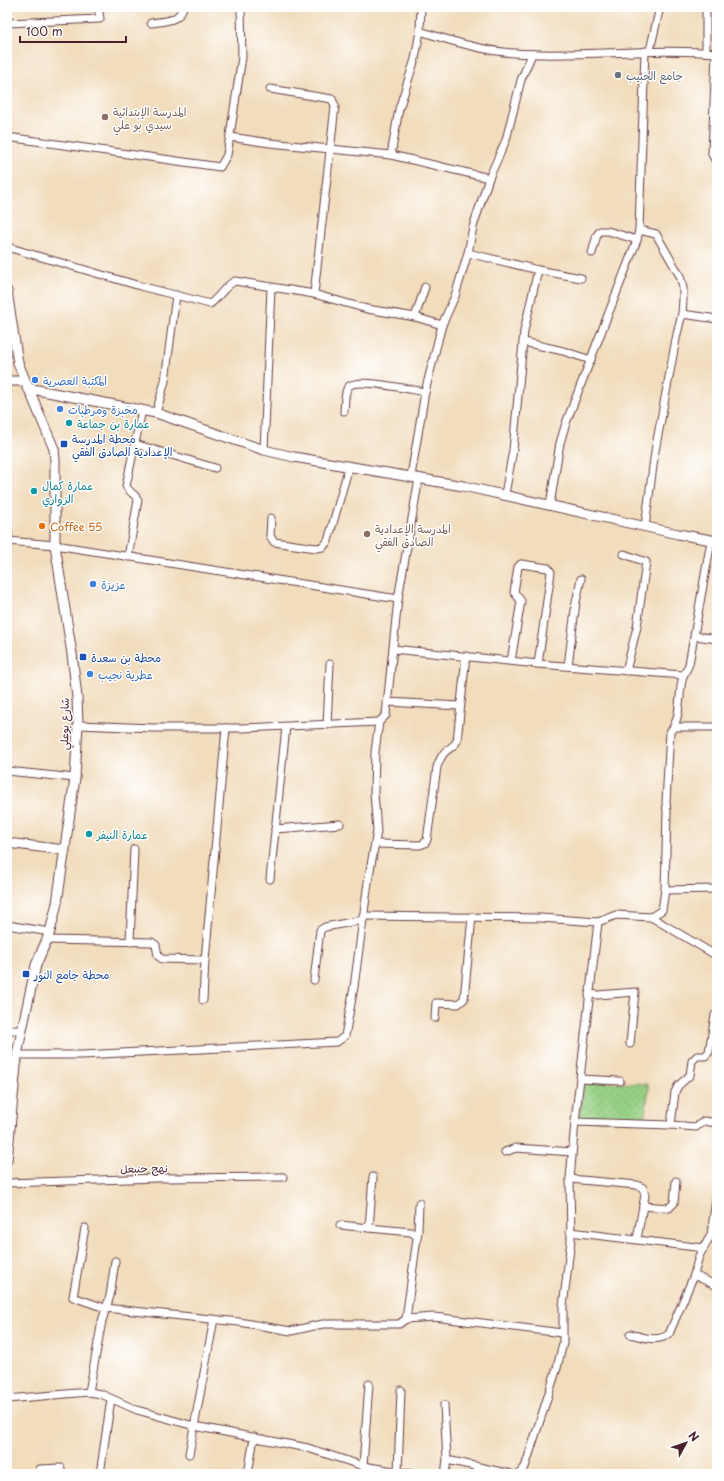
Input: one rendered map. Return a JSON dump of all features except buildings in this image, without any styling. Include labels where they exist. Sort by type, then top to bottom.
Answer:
[{"type":"street","points":[[7,23],[100,19],[98,7]]},
{"type":"street","points":[[151,23],[173,20],[181,14],[183,7]]},
{"type":"street","points":[[7,137],[122,152],[214,168],[220,167],[224,162],[230,137],[242,57],[241,7]]},
{"type":"street","points":[[391,155],[399,109],[415,59],[420,31],[421,7]]},
{"type":"street","points":[[550,505],[560,443],[566,423],[637,240],[639,230],[647,50],[660,7]]},
{"type":"street","points":[[706,7],[706,52]]},
{"type":"street","points":[[420,31],[481,48],[532,54],[609,53],[647,50],[717,53],[712,154],[717,164]]},
{"type":"street","points":[[17,1055],[82,1055],[337,1042],[345,1036],[349,1020],[377,831],[374,793],[375,752],[379,722],[386,715],[388,702],[398,599],[425,392],[442,325],[455,296],[468,253],[473,226],[489,178],[506,140],[521,80],[532,54]]},
{"type":"street","points":[[270,89],[332,99],[335,106],[314,294]]},
{"type":"street","points":[[230,137],[270,143],[391,155],[489,178]]},
{"type":"street","points":[[639,230],[656,234],[680,276],[683,288],[682,314],[655,450],[645,526]]},
{"type":"street","points":[[592,253],[596,235],[600,231],[608,231],[637,240]]},
{"type":"street","points":[[7,247],[210,304],[217,299],[227,285],[235,281],[314,294],[366,309],[416,317],[442,325]]},
{"type":"street","points":[[468,253],[538,270],[581,278]]},
{"type":"street","points":[[505,494],[512,450],[524,331],[538,270]]},
{"type":"street","points":[[416,317],[425,287]]},
{"type":"street","points":[[264,450],[271,288]]},
{"type":"street","name":"شارع بوعلي","points":[[7,291],[15,353],[25,384],[54,449],[56,460],[54,545],[75,677],[78,725],[75,778],[57,903],[48,936],[36,965],[17,1055],[9,1124],[7,1160]]},
{"type":"street","points":[[156,414],[165,381],[176,295]]},
{"type":"street","points":[[682,314],[717,319]]},
{"type":"street","points":[[524,342],[563,351],[591,360]]},
{"type":"street","points":[[7,381],[142,410],[264,450],[348,467],[415,477],[505,494],[714,541],[690,664],[683,675],[674,727],[670,732],[666,771],[665,890],[662,910],[651,917]]},
{"type":"street","points":[[344,411],[346,391],[349,386],[354,383],[380,385],[425,392]]},
{"type":"street","points":[[128,557],[138,500],[136,495],[128,490],[126,486],[142,410]]},
{"type":"street","points":[[134,444],[216,468]]},
{"type":"street","points":[[271,518],[270,536],[274,542],[316,548],[323,547],[328,541],[348,467]]},
{"type":"street","points":[[7,524],[8,541],[54,545],[398,599]]},
{"type":"street","points":[[624,554],[646,562],[637,627],[626,671]]},
{"type":"street","points":[[510,662],[521,601],[514,592],[518,567],[521,564],[548,568],[551,572],[538,664]]},
{"type":"street","points":[[568,666],[576,602],[581,579]]},
{"type":"street","points":[[695,636],[717,639]]},
{"type":"street","points":[[393,649],[510,662],[683,675]]},
{"type":"street","points":[[375,844],[404,846],[426,843],[437,767],[441,757],[446,751],[454,747],[457,741],[466,656]]},
{"type":"street","points":[[327,725],[330,664]]},
{"type":"street","points":[[388,702],[460,706]]},
{"type":"street","points":[[78,725],[226,728],[379,722]]},
{"type":"street","points":[[270,879],[286,726]]},
{"type":"street","points":[[674,727],[717,727]]},
{"type":"street","points":[[203,1000],[205,960],[226,728]]},
{"type":"street","points":[[7,771],[75,778]]},
{"type":"street","points":[[275,829],[340,824]]},
{"type":"street","points":[[7,843],[65,850]]},
{"type":"street","points":[[130,942],[134,849]]},
{"type":"street","points":[[665,890],[717,889]]},
{"type":"street","points":[[314,980],[318,934],[322,928],[363,918],[472,916],[541,918],[598,922],[616,915],[651,917],[717,956]]},
{"type":"street","points":[[435,1018],[436,1003],[458,1004],[464,998],[472,916]]},
{"type":"street","points":[[519,1474],[525,1467],[557,1368],[563,1343],[563,1307],[571,1240],[570,1179],[572,1152],[598,922]]},
{"type":"street","points":[[7,925],[48,936],[153,943],[157,947],[158,956],[162,959],[205,960]]},
{"type":"street","points":[[589,994],[598,995],[635,992],[630,1044]]},
{"type":"street","points":[[671,1125],[675,1092],[678,1086],[690,1075],[692,1062],[696,1056],[705,1056],[709,1052],[715,1015]]},
{"type":"street","points":[[7,1030],[22,1030]]},
{"type":"street","points":[[580,1079],[620,1081]]},
{"type":"street","points":[[575,1122],[696,1127],[704,1121],[717,1123]]},
{"type":"street","points":[[505,1152],[516,1148],[572,1152]]},
{"type":"street","name":"نهج حنبعل","points":[[7,1184],[158,1178],[282,1177]]},
{"type":"street","points":[[369,1228],[373,1177]]},
{"type":"street","points":[[570,1179],[640,1186],[645,1195],[637,1239]]},
{"type":"street","points":[[643,1206],[669,1208],[674,1203],[676,1181]]},
{"type":"street","points":[[630,1334],[655,1340],[663,1338],[668,1334],[694,1275],[698,1256],[711,1235],[717,1192]]},
{"type":"street","points":[[406,1319],[420,1203]]},
{"type":"street","points":[[340,1226],[410,1232],[417,1236]]},
{"type":"street","points":[[85,1228],[73,1297],[105,1308],[214,1319],[291,1331],[323,1324],[399,1324],[406,1319],[434,1317],[562,1333]]},
{"type":"street","points":[[570,1232],[704,1248]]},
{"type":"street","points":[[689,1246],[698,1256]]},
{"type":"street","points":[[89,1392],[105,1308],[110,1296],[115,1261]]},
{"type":"street","points":[[694,1275],[717,1286]]},
{"type":"street","points":[[189,1454],[214,1319]]},
{"type":"street","points":[[363,1466],[369,1384]]},
{"type":"street","points":[[393,1472],[401,1390]]},
{"type":"street","points":[[7,1399],[89,1392],[101,1394],[137,1410],[194,1426],[308,1448],[363,1466],[412,1474]]},
{"type":"street","points":[[100,1474],[111,1399]]},
{"type":"street","points":[[444,1406],[447,1460],[445,1474]]},
{"type":"street","points":[[248,1474],[254,1437]]},
{"type":"street","points":[[447,1460],[512,1474]]},
{"type":"street","points":[[40,1474],[40,1469],[61,1468]]},
{"type":"green space","points":[[586,1082],[647,1084],[649,1087],[644,1120],[584,1120],[580,1116],[583,1085]]},
{"type":"place","name":"جامع الحبيب","points":[[618,75]]},
{"type":"place","name":"المدرسة الإبتدائية سيدي بو علي","points":[[105,117]]},
{"type":"place","name":"المكتبة العصرية","points":[[35,380]]},
{"type":"place","name":"مخبزة ومرطبات","points":[[60,409]]},
{"type":"place","name":"عمارة بن جماعة","points":[[69,423]]},
{"type":"place","name":"محطة المدرسة الإعدادية الصادق الفقي","points":[[64,444]]},
{"type":"place","name":"عمارة كمال الزواري","points":[[34,491]]},
{"type":"place","name":"Coffee 55","points":[[42,526]]},
{"type":"place","name":"المدرسة الإعدادية الصادق الفقي","points":[[367,534]]},
{"type":"place","name":"عزيزة","points":[[93,584]]},
{"type":"place","name":"محطة بن سعدة","points":[[83,657]]},
{"type":"place","name":"عطرية نجيب","points":[[90,674]]},
{"type":"place","name":"عمارة النيفر","points":[[89,834]]},
{"type":"place","name":"محطة جامع النور","points":[[26,974]]}]
